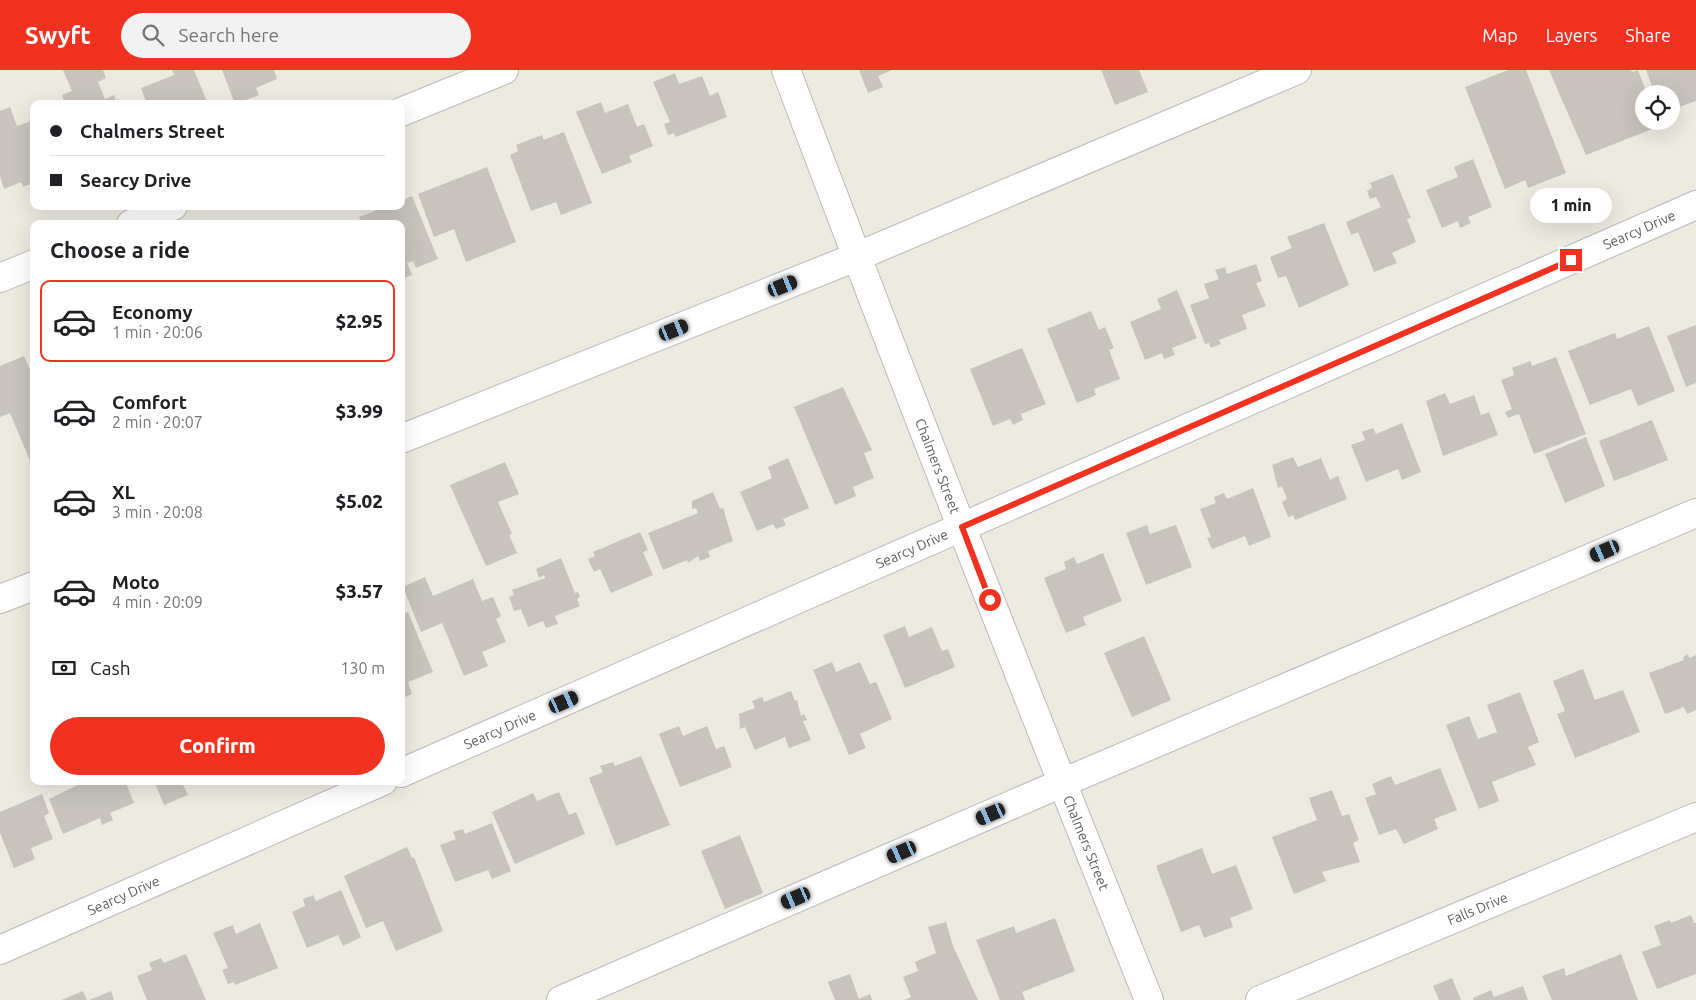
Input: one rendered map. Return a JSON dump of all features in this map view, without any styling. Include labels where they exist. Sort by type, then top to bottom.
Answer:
[{"type":"street","points":[[405,110],[504,70]]},
{"type":"street","name":"Chalmers Street","points":[[786,70],[856,257],[1149,1000]]},
{"type":"street","points":[[405,437],[856,257],[1297,70]]},
{"type":"street","name":"Searcy Drive","points":[[405,771],[1696,205]]},
{"type":"street","points":[[140,220],[164,210]]},
{"type":"street","points":[[0,278],[30,266]]},
{"type":"street","points":[[561,1000],[1062,783],[1696,513]]},
{"type":"street","points":[[0,599],[30,588]]},
{"type":"street","name":"Searcy Drive","points":[[0,950],[374,785]]},
{"type":"street","name":"Falls Drive","points":[[1260,1000],[1696,817]]},
{"type":"building","points":[[63,70],[103,70],[106,78],[98,82],[105,99],[114,95],[116,100],[64,100],[62,95],[72,91]]},
{"type":"building","points":[[172,70],[194,70],[206,100],[146,100],[141,88],[174,75]]},
{"type":"building","points":[[222,70],[274,70],[277,79],[256,88],[259,95],[246,100],[233,100]]},
{"type":"building","points":[[859,70],[892,70],[878,76],[883,87],[868,93]]},
{"type":"building","points":[[1101,70],[1139,70],[1148,92],[1115,105]]},
{"type":"building","points":[[1508,70],[1526,70],[1566,173],[1528,188],[1525,180],[1505,189],[1465,87]]},
{"type":"building","points":[[1549,70],[1631,70],[1632,72],[1638,70],[1644,85],[1635,85],[1635,130],[1650,130],[1586,155]]},
{"type":"building","points":[[1646,70],[1696,70],[1696,101],[1680,107],[1680,85],[1652,85]]},
{"type":"building","points":[[675,73],[679,84],[702,76],[710,96],[718,92],[727,117],[676,137],[674,133],[668,135],[664,124],[670,122],[653,82]]},
{"type":"building","points":[[601,102],[605,113],[628,104],[637,127],[644,124],[653,146],[629,156],[632,162],[602,174],[576,112]]},
{"type":"building","points":[[10,107],[17,126],[30,121],[30,184],[23,187],[21,182],[4,189],[0,176],[0,111]]},
{"type":"building","points":[[564,132],[592,203],[561,215],[556,202],[531,211],[510,155],[518,151],[516,145],[542,135],[544,140]]},
{"type":"building","points":[[1473,159],[1492,207],[1468,217],[1471,223],[1460,228],[1458,221],[1442,228],[1426,190],[1458,177],[1454,167]]},
{"type":"building","points":[[487,167],[516,242],[466,262],[454,229],[434,237],[418,194]]},
{"type":"building","points":[[1393,174],[1411,218],[1407,219],[1416,242],[1392,253],[1397,263],[1374,272],[1358,232],[1351,235],[1346,222],[1381,207],[1376,197],[1370,199],[1367,191],[1372,188],[1370,183]]},
{"type":"building","points":[[412,196],[438,259],[416,268],[413,261],[407,263],[412,275],[405,278],[405,220],[360,220],[359,217],[375,210],[405,210],[405,199]]},
{"type":"building","points":[[1324,223],[1349,285],[1299,308],[1286,276],[1278,278],[1270,257],[1292,248],[1287,237]]},
{"type":"building","points":[[1256,264],[1262,281],[1256,283],[1266,306],[1242,315],[1247,329],[1219,340],[1221,344],[1211,348],[1209,343],[1205,344],[1190,305],[1209,298],[1204,284],[1219,279],[1215,270],[1225,267],[1227,274]]},
{"type":"building","points":[[1177,290],[1197,338],[1172,348],[1175,355],[1164,359],[1162,353],[1145,360],[1130,322],[1161,309],[1157,299]]},
{"type":"building","points":[[1091,311],[1099,330],[1105,327],[1114,348],[1109,350],[1120,379],[1094,389],[1096,395],[1077,403],[1047,329]]},
{"type":"building","points":[[1696,325],[1696,383],[1686,387],[1667,336]]},
{"type":"building","points":[[1649,326],[1675,391],[1638,406],[1631,389],[1590,405],[1568,351],[1615,333],[1617,339]]},
{"type":"building","points":[[1022,348],[1046,404],[1021,414],[1023,420],[1013,425],[1010,419],[993,426],[970,369]]},
{"type":"building","points":[[24,356],[30,370],[30,461],[10,413],[0,417],[0,366]]},
{"type":"building","points":[[1556,357],[1586,434],[1534,454],[1519,414],[1508,418],[1505,412],[1512,409],[1501,380],[1514,375],[1512,368],[1530,361],[1532,366]]},
{"type":"building","points":[[843,387],[872,450],[864,453],[874,478],[853,487],[856,496],[835,505],[794,407]]},
{"type":"building","points":[[1445,393],[1450,404],[1474,395],[1481,415],[1489,412],[1498,435],[1443,456],[1426,401]]},
{"type":"building","points":[[1652,420],[1668,460],[1614,481],[1599,441]]},
{"type":"building","points":[[1402,423],[1421,472],[1402,480],[1398,469],[1366,482],[1351,445],[1365,440],[1362,432],[1373,428],[1376,434]]},
{"type":"building","points":[[1586,437],[1605,486],[1565,503],[1545,454]]},
{"type":"building","points":[[1293,457],[1298,467],[1321,458],[1330,480],[1338,476],[1347,499],[1295,520],[1293,515],[1288,517],[1282,502],[1287,499],[1282,486],[1278,488],[1272,465]]},
{"type":"building","points":[[788,458],[809,508],[783,519],[786,525],[776,529],[773,524],[757,531],[740,492],[772,478],[768,467]]},
{"type":"building","points":[[505,462],[519,494],[498,502],[512,534],[509,535],[517,553],[486,566],[450,485]]},
{"type":"building","points":[[1253,488],[1271,537],[1249,546],[1245,536],[1212,549],[1207,538],[1211,537],[1200,509],[1216,503],[1214,497],[1224,493],[1227,499]]},
{"type":"building","points":[[713,492],[720,509],[723,508],[733,541],[708,551],[710,557],[700,561],[698,556],[688,563],[687,560],[663,570],[648,533],[698,513],[696,508],[692,509],[692,501]]},
{"type":"building","points":[[1147,525],[1150,534],[1176,525],[1192,567],[1146,585],[1126,533]]},
{"type":"building","points":[[640,532],[648,550],[643,552],[653,575],[611,593],[600,569],[594,572],[588,559],[595,556],[593,552]]},
{"type":"building","points":[[1103,553],[1122,601],[1083,617],[1086,625],[1066,633],[1044,578],[1066,569],[1064,562],[1074,557],[1077,564]]},
{"type":"building","points":[[561,558],[575,593],[578,592],[580,597],[577,599],[580,606],[555,616],[558,624],[546,628],[543,621],[528,627],[521,609],[514,611],[509,597],[514,595],[512,590],[545,578],[544,575],[539,578],[536,569]]},
{"type":"building","points":[[425,577],[433,596],[473,579],[482,601],[493,597],[501,616],[496,619],[506,642],[482,652],[488,666],[464,676],[442,623],[421,632],[405,592],[405,586]]},
{"type":"building","points":[[408,612],[433,672],[408,682],[412,694],[405,697],[405,613]]},
{"type":"building","points":[[905,626],[909,637],[932,627],[942,651],[948,649],[955,667],[905,688],[883,635]]},
{"type":"building","points":[[1144,636],[1171,700],[1132,717],[1104,653]]},
{"type":"building","points":[[1688,654],[1689,658],[1696,655],[1696,710],[1687,714],[1684,707],[1665,714],[1649,673],[1684,660],[1683,657]]},
{"type":"building","points":[[832,662],[836,672],[860,662],[870,684],[876,682],[892,719],[860,734],[866,748],[849,755],[813,670]]},
{"type":"building","points":[[1583,669],[1595,700],[1623,690],[1640,732],[1575,758],[1557,714],[1565,711],[1553,681]]},
{"type":"building","points":[[791,691],[795,701],[797,700],[801,716],[804,714],[807,720],[803,721],[811,740],[789,748],[785,737],[755,750],[745,727],[740,729],[739,714],[755,708],[752,701],[762,697],[764,702]]},
{"type":"building","points":[[1520,692],[1539,742],[1528,747],[1536,765],[1492,782],[1499,801],[1479,809],[1446,725],[1469,716],[1478,739],[1497,732],[1487,705]]},
{"type":"building","points":[[679,726],[683,736],[707,726],[716,749],[724,746],[732,767],[680,787],[659,734]]},
{"type":"building","points":[[641,756],[670,825],[616,846],[589,778],[603,772],[600,766],[613,762],[615,766]]},
{"type":"building","points":[[1440,768],[1457,810],[1434,819],[1438,829],[1404,844],[1396,829],[1379,835],[1365,798],[1376,794],[1372,784],[1391,776],[1395,785]]},
{"type":"building","points":[[78,785],[127,785],[134,803],[110,813],[113,820],[102,825],[100,818],[63,834],[49,799]]},
{"type":"building","points":[[156,785],[183,785],[188,795],[164,805]]},
{"type":"building","points":[[1332,790],[1342,816],[1349,814],[1359,840],[1353,843],[1360,862],[1322,872],[1326,881],[1294,894],[1272,837],[1317,820],[1309,798]]},
{"type":"building","points":[[559,792],[569,815],[576,812],[585,834],[515,864],[492,812],[533,793],[537,801]]},
{"type":"building","points":[[42,794],[49,813],[44,816],[53,839],[31,848],[35,859],[14,868],[0,833],[0,812]]},
{"type":"building","points":[[492,823],[511,871],[492,879],[488,870],[455,882],[440,845],[456,839],[453,832],[463,829],[465,834]]},
{"type":"building","points":[[740,835],[763,893],[725,909],[701,851]]},
{"type":"building","points":[[407,847],[412,858],[414,857],[443,931],[396,951],[383,921],[366,928],[344,876]]},
{"type":"building","points":[[1202,848],[1212,874],[1236,865],[1253,909],[1230,918],[1233,927],[1204,938],[1199,925],[1181,932],[1156,866]]},
{"type":"building","points":[[341,890],[361,937],[343,946],[338,935],[307,948],[292,912],[305,906],[303,899],[313,895],[316,901]]},
{"type":"building","points":[[1691,915],[1694,923],[1696,923],[1696,974],[1657,989],[1642,952],[1661,945],[1654,926],[1670,920],[1671,923]]},
{"type":"building","points":[[1055,918],[1075,971],[1022,992],[1025,1000],[1000,1000],[976,940],[1014,926],[1016,933]]},
{"type":"building","points":[[946,922],[953,946],[978,1000],[904,1000],[911,997],[903,977],[918,971],[915,962],[936,953],[928,927]]},
{"type":"building","points":[[260,923],[278,968],[235,985],[234,982],[228,984],[222,970],[228,968],[213,933],[233,925],[236,934]]},
{"type":"building","points":[[186,954],[206,1000],[147,1000],[137,976],[152,970],[149,963],[161,958],[164,963]]},
{"type":"building","points":[[1621,954],[1638,1000],[1552,1000],[1542,976],[1564,968],[1566,976]]},
{"type":"building","points":[[850,974],[859,999],[870,994],[872,1000],[835,1000],[828,982]]},
{"type":"building","points":[[1452,978],[1461,1000],[1439,1000],[1433,986]]},
{"type":"building","points":[[1523,986],[1528,1000],[1473,1000],[1473,998],[1491,990],[1494,997]]},
{"type":"building","points":[[83,991],[87,1000],[61,1000]]},
{"type":"building","points":[[111,991],[114,1000],[89,1000]]},
{"type":"route","points":[[990,600],[962,527],[1571,260]]}]
